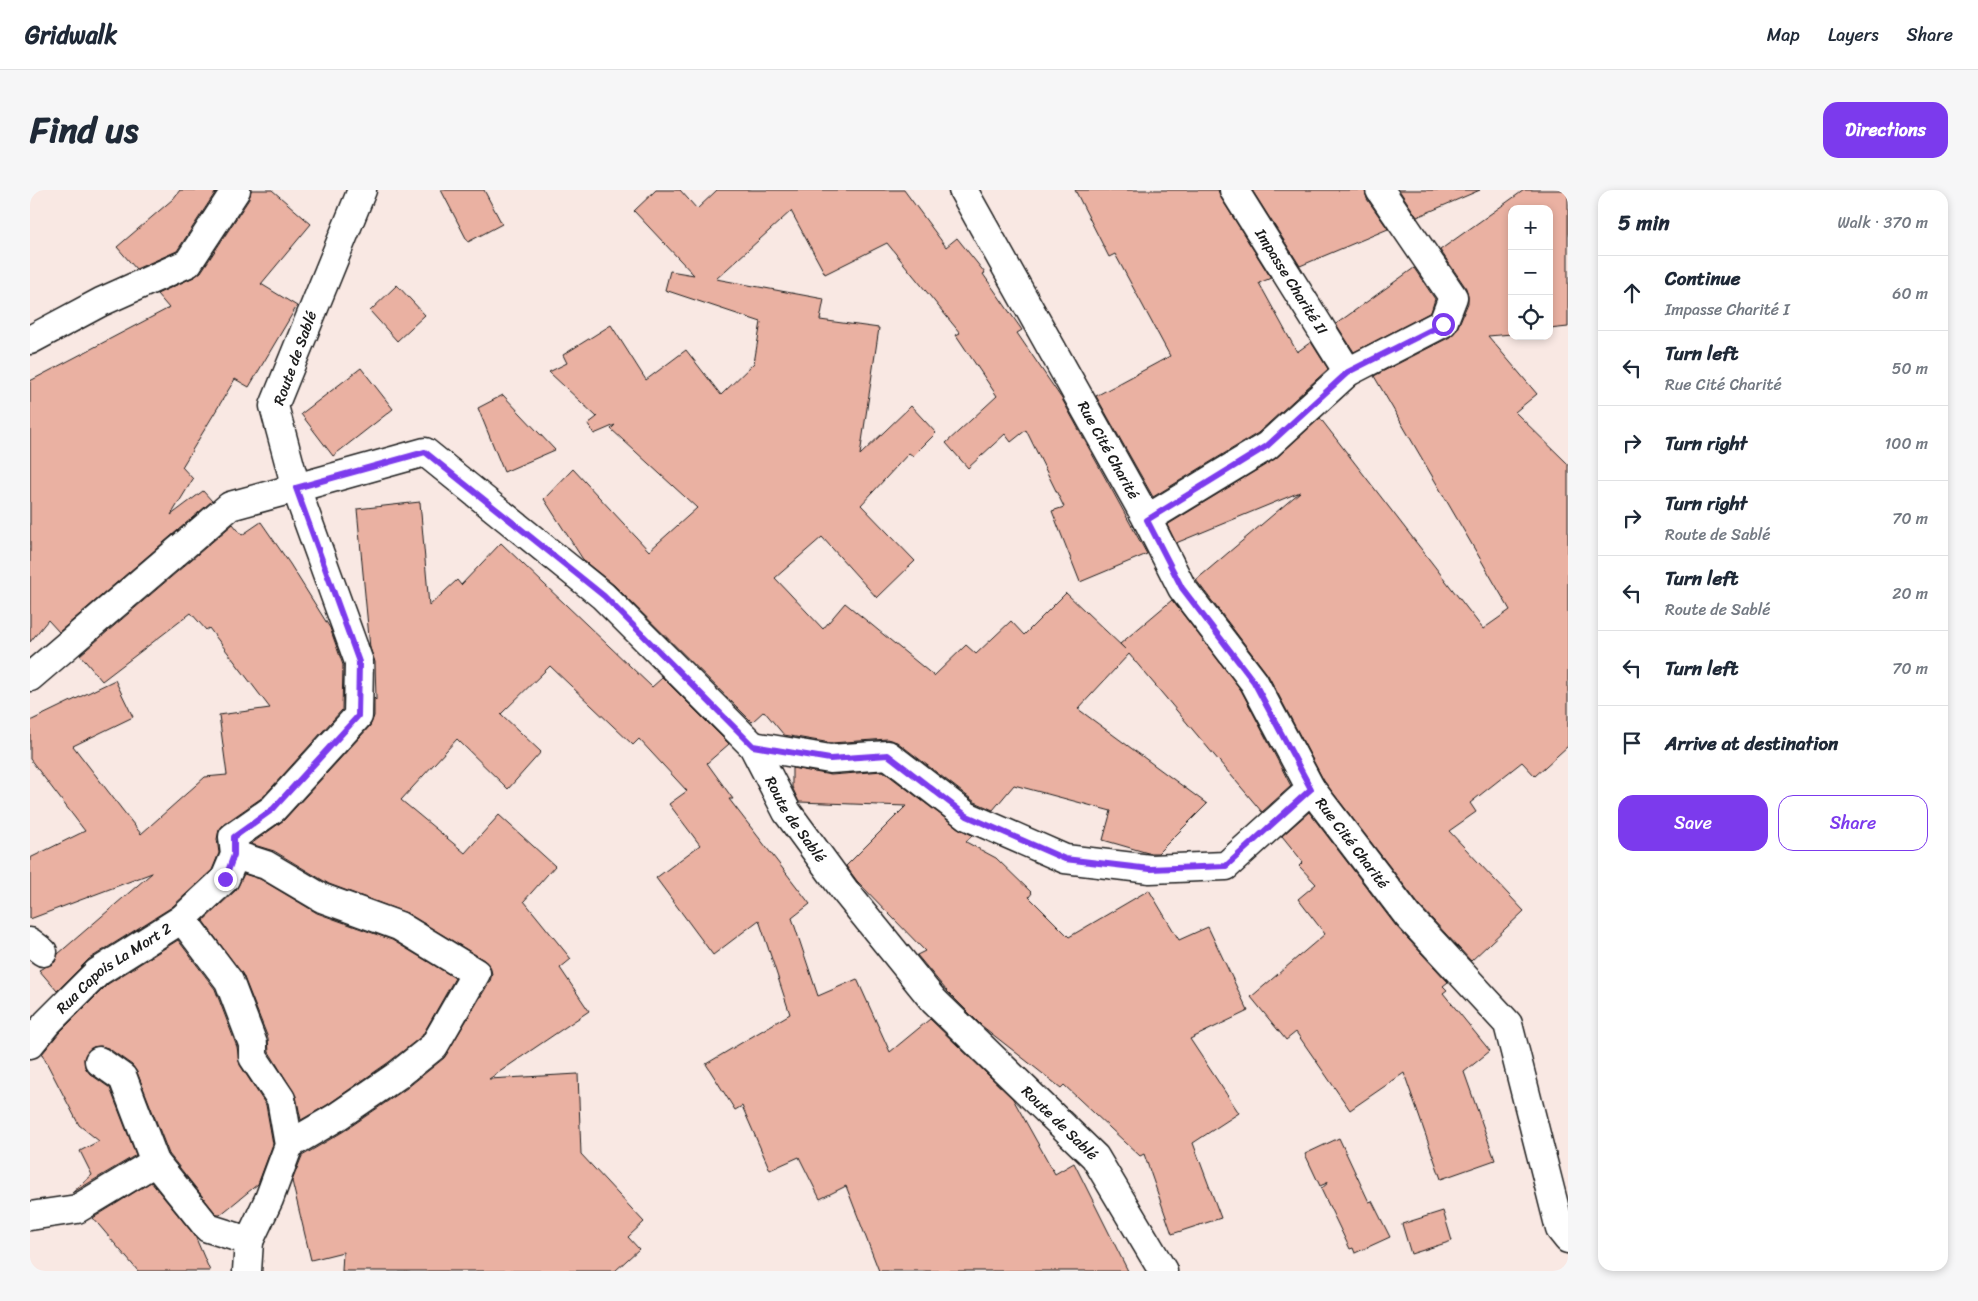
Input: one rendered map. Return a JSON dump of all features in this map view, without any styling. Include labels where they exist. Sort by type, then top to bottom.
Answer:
[{"type":"street","points":[[30,340],[101,302],[188,263],[236,190]]},
{"type":"street","name":"Route de Sablé","points":[[362,190],[274,406],[296,488],[425,452],[604,596],[753,746],[786,812],[845,891],[934,1001],[1096,1157],[1163,1271]]},
{"type":"street","name":"Rue Cité Charité","points":[[963,190],[1147,520],[1182,588],[1254,682],[1311,789],[1408,916],[1508,1024],[1560,1229],[1568,1239]]},
{"type":"street","name":"Impasse Charité II","points":[[1234,190],[1348,372]]},
{"type":"street","points":[[1147,520],[1267,446],[1348,372],[1443,324],[1453,297],[1380,190]]},
{"type":"street","points":[[30,677],[230,506],[296,488]]},
{"type":"street","name":"Rua Capois La Mort 2","points":[[30,1044],[47,1023],[98,972],[182,919],[225,879],[234,855],[234,837],[273,809],[358,716],[359,662],[296,488]]},
{"type":"street","points":[[753,746],[830,759],[888,755],[967,816],[1065,859],[1150,869],[1226,866],[1311,789]]},
{"type":"street","points":[[234,855],[266,865],[322,898],[399,926],[476,972],[434,1046],[398,1075],[336,1118],[289,1145]]},
{"type":"street","points":[[182,919],[229,981],[254,1044],[253,1057],[282,1099],[289,1145],[269,1199],[249,1241],[247,1271]]},
{"type":"street","points":[[100,1061],[123,1078],[155,1162],[208,1228],[249,1241]]},
{"type":"street","points":[[30,1216],[77,1209],[155,1162]]},
{"type":"building","points":[[180,190],[217,190],[177,251],[136,269],[117,247],[173,199]]},
{"type":"building","points":[[251,190],[272,190],[311,224],[261,284],[297,306],[249,387],[235,379],[182,467],[193,479],[171,515],[203,491],[212,501],[59,632],[48,620],[30,642],[30,381],[169,308],[157,294],[201,272],[249,199]]},
{"type":"building","points":[[441,190],[484,190],[502,224],[468,242]]},
{"type":"building","points":[[656,190],[680,190],[697,209],[717,190],[904,190],[946,247],[957,238],[985,273],[983,274],[1022,330],[1017,333],[1062,399],[1147,554],[1080,582],[1052,511],[1064,507],[1026,430],[1011,442],[1005,434],[968,468],[946,443],[997,396],[956,335],[960,333],[887,243],[825,274],[791,211],[716,279],[824,299],[820,320],[879,328],[860,455],[911,406],[936,433],[913,456],[909,453],[861,505],[915,561],[877,598],[822,537],[775,578],[823,629],[845,603],[934,676],[966,645],[976,654],[1011,621],[1024,635],[1066,593],[1125,649],[1120,644],[1172,600],[1241,690],[1291,786],[1262,812],[1129,654],[1078,709],[1207,804],[1158,853],[1148,853],[1103,840],[1111,811],[1014,785],[993,810],[975,802],[897,742],[887,739],[831,743],[784,735],[764,711],[752,722],[614,585],[584,561],[544,499],[573,469],[649,551],[697,508],[611,429],[615,425],[594,434],[588,424],[597,417],[549,372],[567,363],[563,355],[611,325],[646,380],[686,350],[721,395],[754,363],[761,322],[665,290],[670,271],[694,275],[634,211]]},
{"type":"building","points":[[1075,190],[1218,190],[1221,198],[1271,278],[1259,283],[1297,352],[1311,342],[1328,369],[1258,433],[1153,497],[1096,396],[1170,356],[1115,254],[1109,257]]},
{"type":"building","points":[[1252,190],[1365,190],[1367,199],[1388,229],[1300,266]]},
{"type":"building","points":[[1399,190],[1480,190],[1417,217]]},
{"type":"building","points":[[1524,190],[1568,190],[1568,327],[1553,329],[1553,205],[1508,205],[1508,334],[1488,336],[1537,394],[1515,412],[1568,464],[1568,746],[1535,776],[1522,762],[1470,803],[1476,812],[1449,831],[1524,911],[1471,961],[1420,906],[1324,781],[1268,675],[1196,580],[1300,492],[1176,543],[1167,525],[1275,459],[1320,418],[1483,629],[1510,610],[1374,376],[1450,337],[1457,329],[1468,303],[1468,295],[1466,288],[1440,250]]},
{"type":"building","points":[[1414,268],[1435,299],[1431,312],[1354,352],[1336,324]]},
{"type":"building","points":[[397,285],[425,315],[397,341],[370,311]]},
{"type":"building","points":[[361,368],[393,409],[333,456],[301,414]]},
{"type":"building","points":[[503,395],[555,450],[504,472],[478,408]]},
{"type":"building","points":[[420,502],[429,606],[457,580],[461,585],[501,543],[652,687],[662,678],[660,675],[729,744],[707,763],[733,799],[729,799],[810,904],[792,918],[818,996],[857,979],[890,1052],[930,1019],[1013,1099],[1055,1174],[1074,1163],[1128,1271],[879,1271],[846,1186],[820,1199],[799,1157],[770,1170],[742,1106],[735,1110],[706,1064],[790,1014],[759,920],[713,955],[656,878],[700,845],[669,804],[687,791],[639,739],[633,745],[550,666],[501,714],[541,752],[508,789],[457,739],[401,800],[465,853],[499,815],[555,866],[524,901],[571,959],[560,968],[589,1011],[489,1079],[578,1074],[581,1154],[644,1222],[628,1237],[639,1249],[615,1271],[342,1271],[343,1252],[311,1260],[292,1181],[302,1156],[344,1131],[407,1088],[444,1058],[490,981],[492,974],[490,966],[484,960],[407,913],[329,884],[274,851],[251,844],[284,820],[370,726],[374,716],[374,698],[376,700],[375,662],[370,648],[357,509]]},
{"type":"building","points":[[261,522],[330,628],[343,665],[342,710],[263,797],[224,824],[219,830],[217,839],[219,853],[212,870],[172,907],[89,959],[57,991],[39,970],[55,962],[58,954],[152,873],[30,919],[30,858],[85,831],[30,759],[30,721],[115,680],[133,717],[73,746],[141,834],[205,777],[227,775],[219,715],[270,708],[209,628],[206,630],[191,613],[102,681],[80,655],[233,524],[242,535]]},
{"type":"building","points":[[792,768],[831,775],[883,771],[958,828],[972,835],[966,842],[996,858],[1032,893],[1029,897],[1069,937],[1149,890],[1179,940],[1208,927],[1248,1011],[1190,1039],[1239,1113],[1193,1143],[1221,1218],[1172,1234],[1144,1154],[1140,1156],[1064,1085],[1061,1088],[982,1026],[946,990],[917,955],[925,951],[857,881],[846,866],[906,806],[799,802],[792,787]]},
{"type":"building","points":[[1309,812],[1396,926],[1448,982],[1443,986],[1447,990],[1443,993],[1490,1051],[1464,1072],[1495,1160],[1441,1179],[1404,1073],[1350,1110],[1296,1032],[1286,1040],[1251,997],[1325,934],[1298,899],[1316,884],[1299,866],[1303,862],[1282,836]]},
{"type":"building","points":[[244,874],[260,879],[317,913],[392,940],[455,978],[422,1036],[389,1062],[327,1105],[301,1120],[296,1096],[269,1052],[268,1038],[243,975],[203,921],[236,890]]},
{"type":"building","points":[[178,940],[215,989],[237,1047],[240,1065],[266,1105],[273,1144],[258,1184],[220,1215],[217,1215],[169,1154],[137,1072],[132,1065],[108,1048],[101,1046],[93,1047],[87,1052],[84,1059],[85,1067],[90,1074],[110,1088],[136,1155],[72,1193],[92,1175],[80,1151],[99,1141],[79,1125],[42,1054],[59,1033],[108,984]]},
{"type":"building","points":[[1339,1138],[1369,1202],[1372,1201],[1390,1237],[1355,1253],[1353,1248],[1350,1249],[1321,1189],[1329,1182],[1320,1186],[1305,1154]]},
{"type":"building","points":[[151,1182],[195,1236],[210,1271],[138,1271],[93,1218]]},
{"type":"building","points":[[1443,1211],[1452,1241],[1411,1254],[1402,1224]]},
{"type":"route","points":[[225,879],[234,855],[234,837],[273,809],[358,716],[359,662],[296,488],[425,452],[604,596],[753,746],[830,759],[888,755],[967,816],[1065,859],[1150,869],[1226,866],[1311,789],[1254,682],[1182,588],[1147,520],[1267,446],[1348,372],[1443,324]]}]
